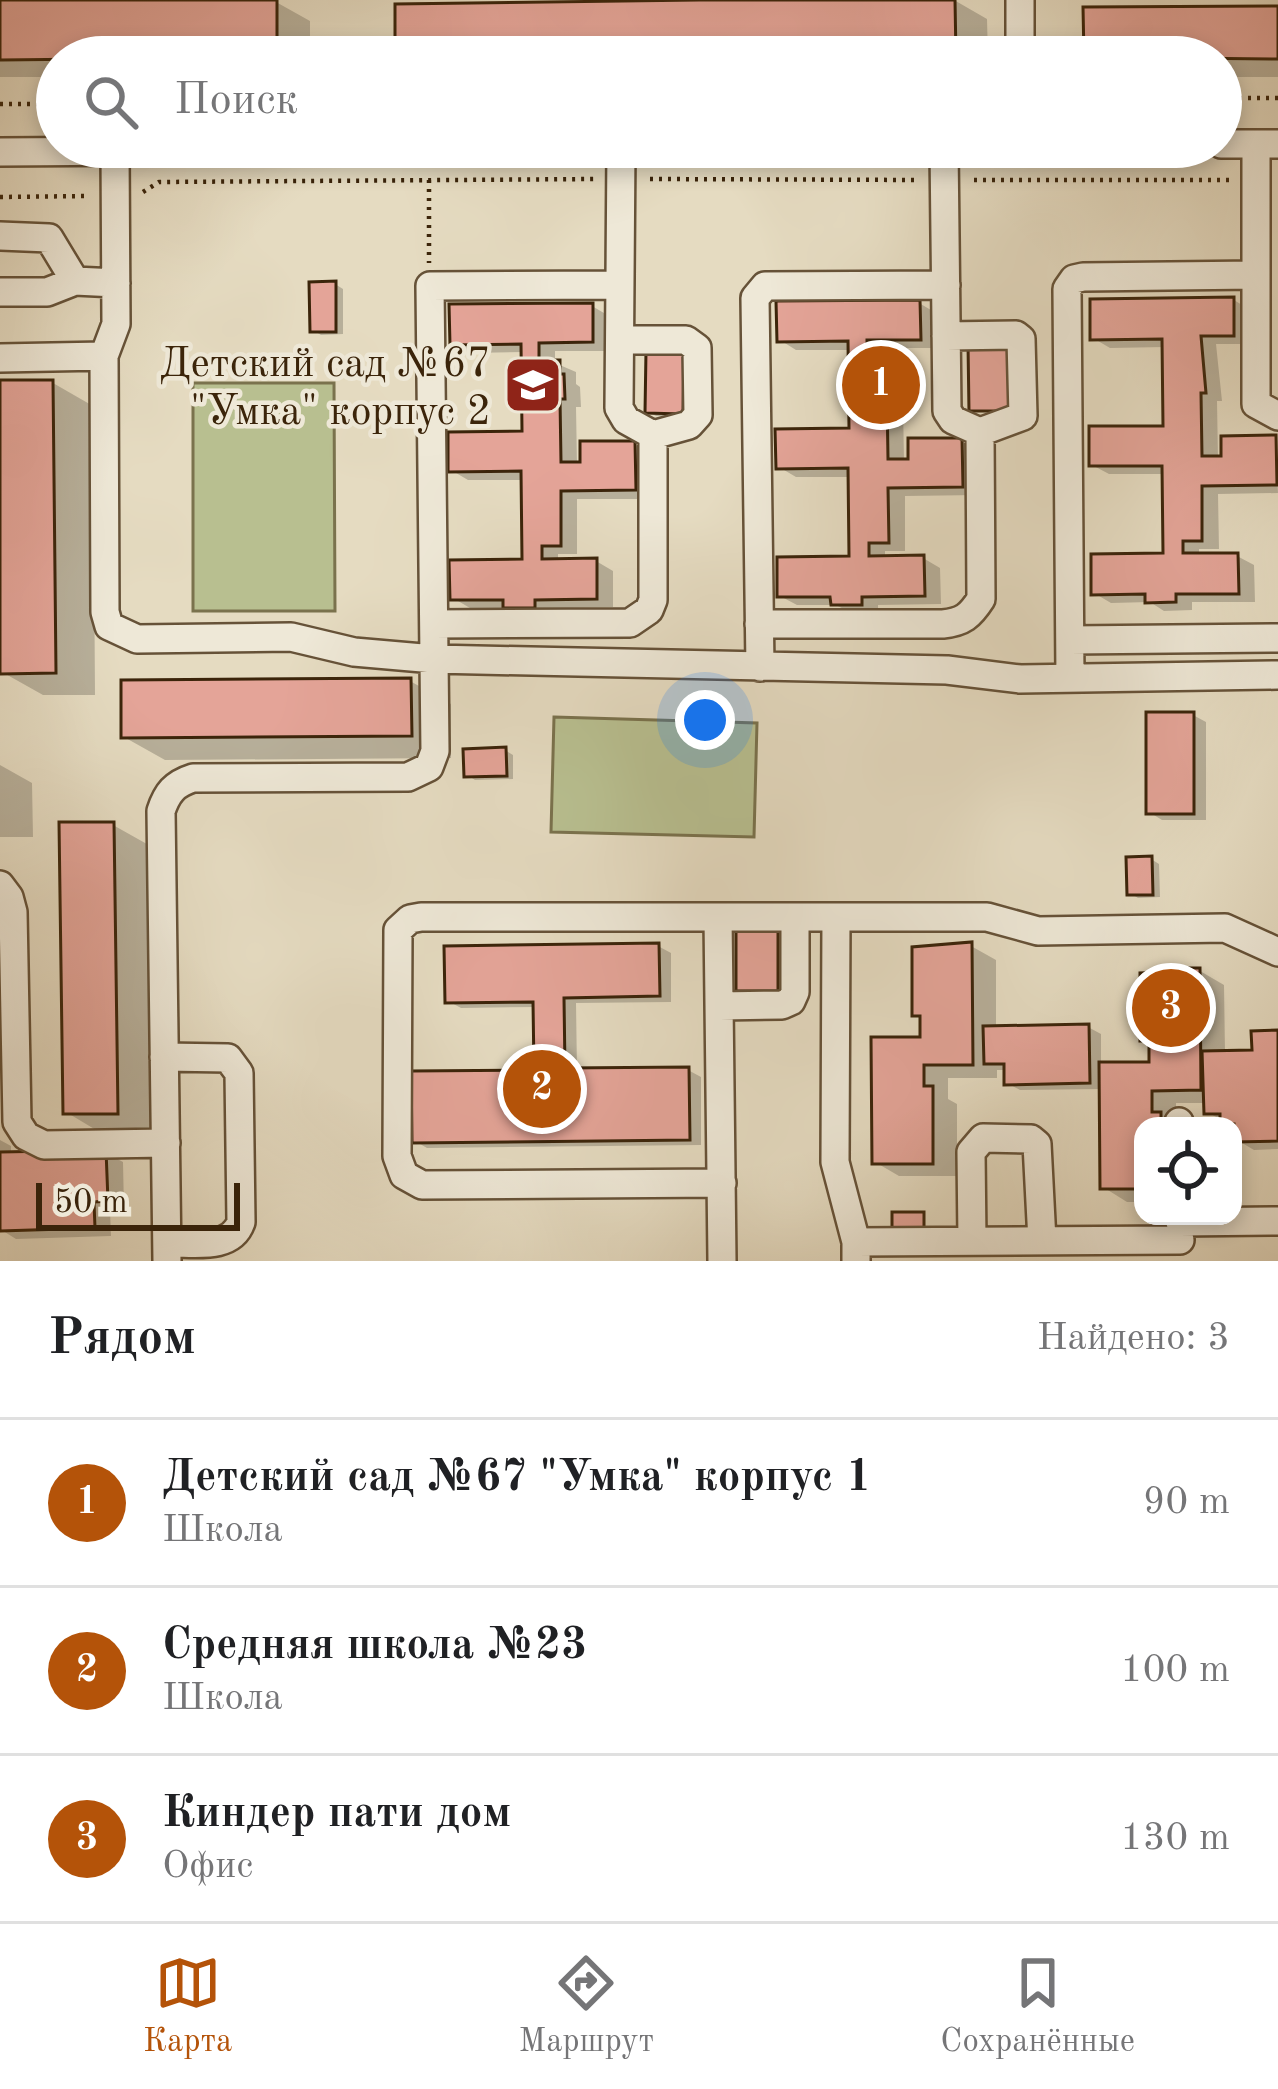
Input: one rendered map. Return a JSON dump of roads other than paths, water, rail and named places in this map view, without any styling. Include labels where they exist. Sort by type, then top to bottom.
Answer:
[{"type":"street","points":[[1020,0],[1020,36]]},
{"type":"street","points":[[1267,144],[1256,180],[1256,275],[1267,330],[1256,404],[1278,416]]},
{"type":"street","points":[[0,152],[36,151]]},
{"type":"street","points":[[115,168],[116,324],[104,356],[105,612],[109,626],[137,639],[291,637],[354,652],[434,659],[947,670],[1020,679],[1278,675]]},
{"type":"street","points":[[620,340],[686,340],[699,353],[698,416],[689,425],[653,435],[622,416],[620,340],[621,168]]},
{"type":"street","points":[[945,168],[946,336],[947,411],[953,420],[980,432],[1020,418],[1025,412],[1023,344],[1016,335],[946,336]]},
{"type":"street","points":[[0,236],[50,238],[75,281]]},
{"type":"street","points":[[1070,678],[1067,289],[1083,277],[1256,275]]},
{"type":"street","points":[[0,292],[47,292],[75,281],[116,283]]},
{"type":"street","points":[[164,1057],[228,1058],[238,1073],[238,1231],[224,1242],[167,1252],[166,1143],[164,1057],[161,811],[166,796],[178,783],[193,778],[419,775],[429,767],[435,751],[430,286],[620,285]]},
{"type":"street","points":[[760,668],[758,291],[765,286],[946,285]]},
{"type":"street","points":[[0,358],[104,356]]},
{"type":"street","points":[[759,624],[943,624],[971,615],[981,599],[980,432]]},
{"type":"street","points":[[434,624],[630,623],[649,610],[653,599],[653,435]]},
{"type":"street","points":[[1070,640],[1278,638]]},
{"type":"street","points":[[0,885],[13,912],[7,1066],[17,1122],[26,1136],[44,1145],[166,1143]]},
{"type":"street","points":[[722,1183],[422,1185],[404,1175],[397,1156],[397,939],[403,924],[421,917],[987,917],[1038,932],[1225,928],[1278,952]]},
{"type":"street","points":[[718,917],[722,1261]]},
{"type":"street","points":[[720,1006],[791,1001],[795,917]]},
{"type":"street","points":[[836,917],[835,1162],[856,1251],[972,1241],[1180,1234],[1278,1221]]},
{"type":"street","points":[[972,1241],[970,1152],[983,1138],[1031,1138],[1037,1144],[1042,1241]]},
{"type":"place","name":"Детский сад №67 \"Умка\" корпус 2","points":[[533,385]]},
{"type":"place","name":"Детский сад №67 \"Умка\" корпус 1","points":[[881,385]]},
{"type":"place","name":"Киндер пати дом","points":[[1171,1008]]},
{"type":"place","name":"Средняя школа №23","points":[[542,1089]]}]
